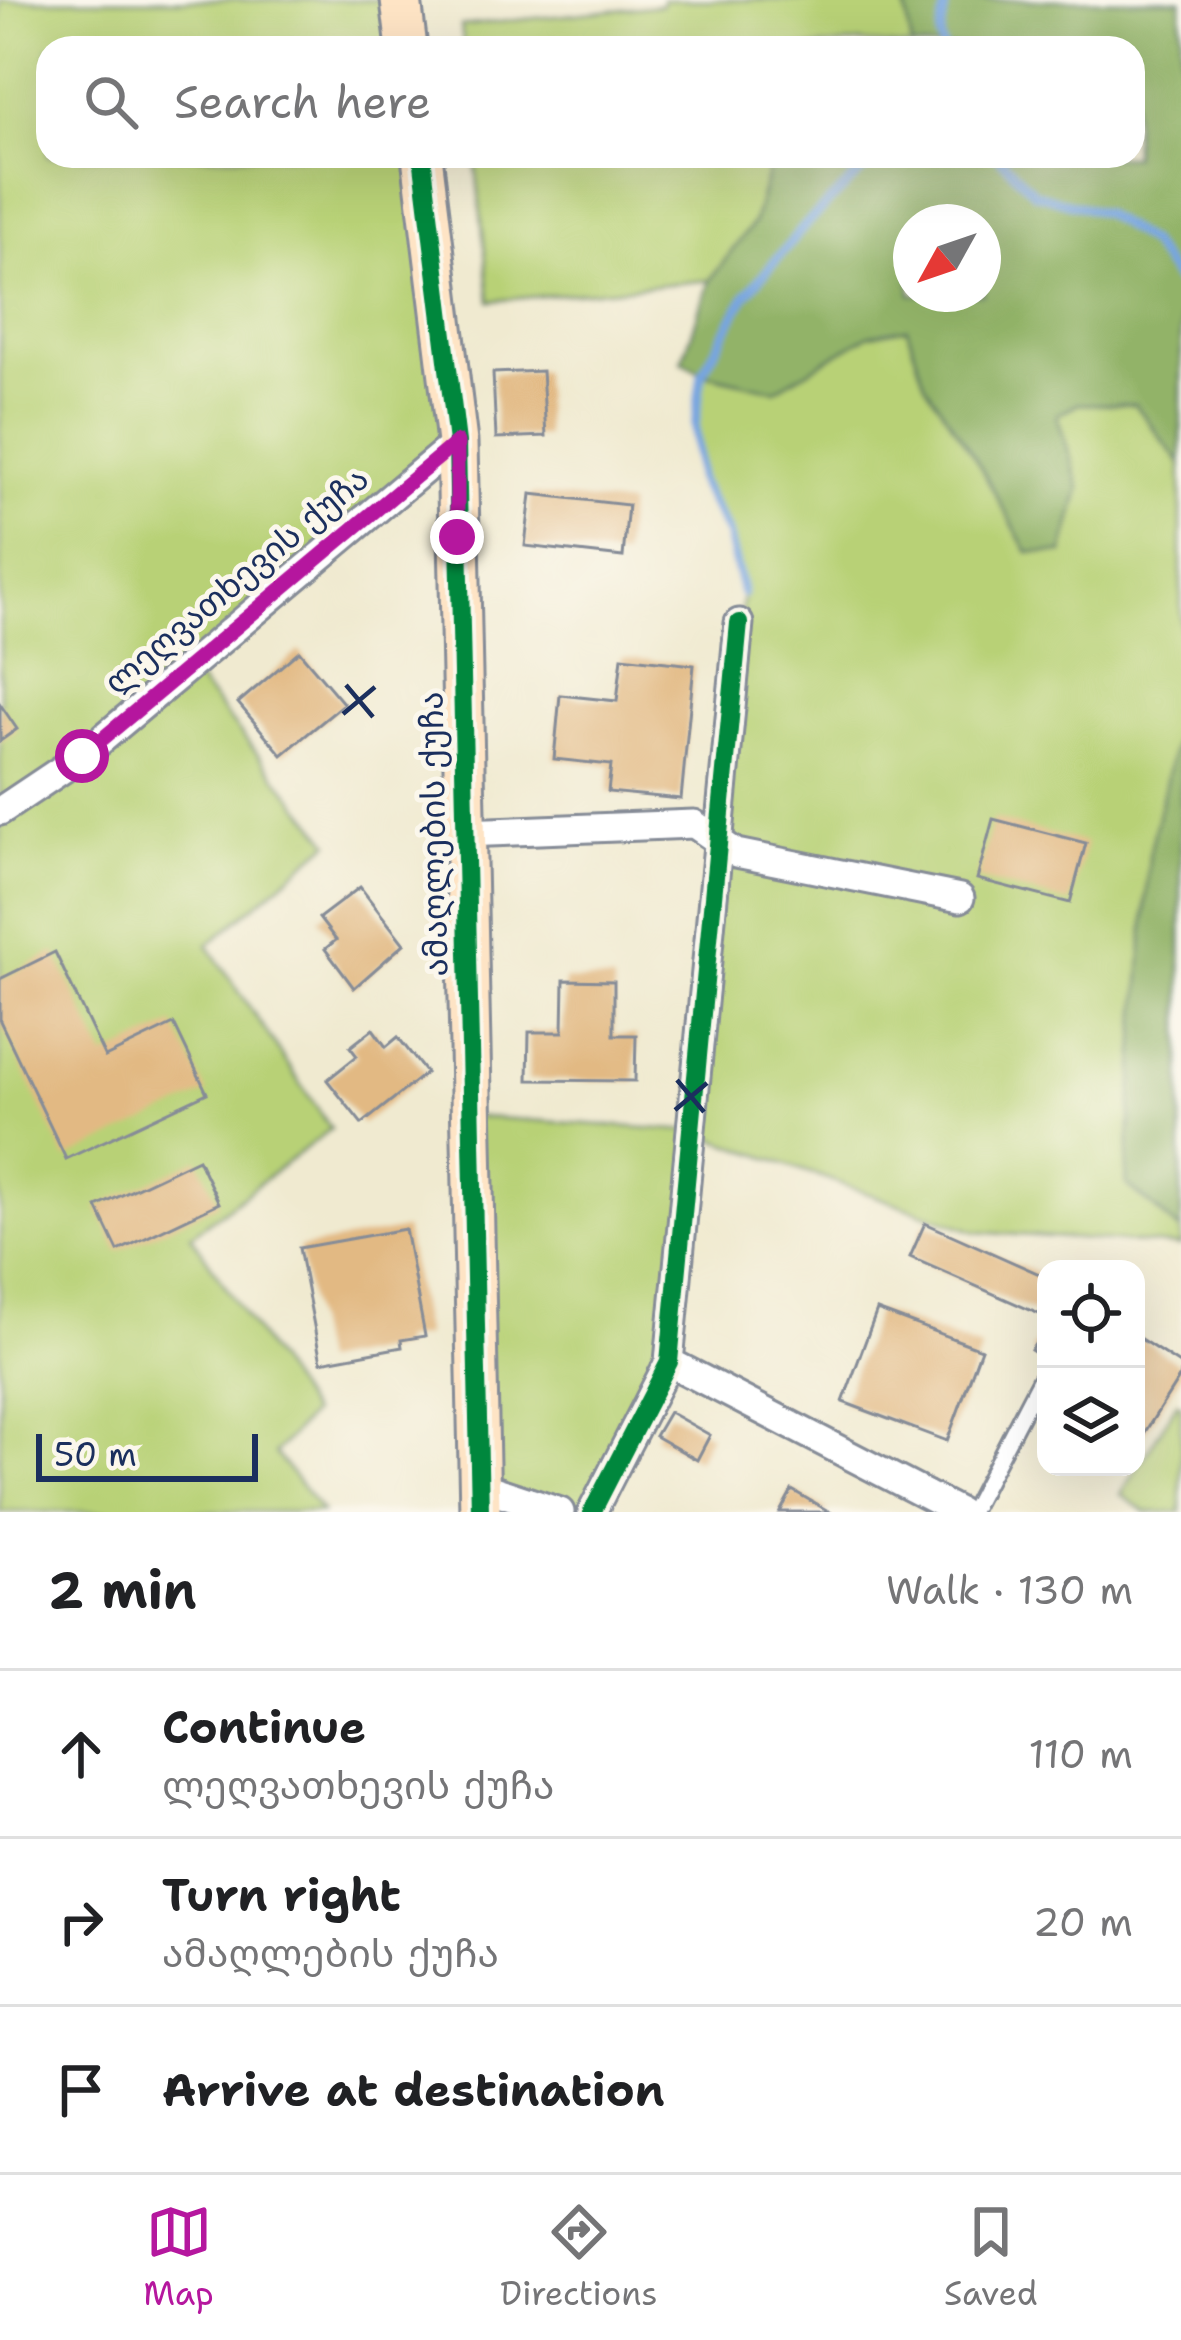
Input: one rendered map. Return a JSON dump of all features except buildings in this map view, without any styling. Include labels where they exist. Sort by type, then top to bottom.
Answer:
[{"type":"street","points":[[401,0],[406,36]]},
{"type":"street","name":"ამაღლების ქუჩა","points":[[423,168],[457,442],[480,1499]]},
{"type":"street","name":"ლეღვათხევის ქუჩა","points":[[0,811],[82,756],[457,442]]},
{"type":"street","points":[[592,1512],[669,1362],[740,623]]},
{"type":"street","points":[[463,832],[694,824],[736,853],[960,898]]},
{"type":"street","points":[[669,1362],[959,1512]]},
{"type":"street","points":[[480,1499],[560,1512]]},
{"type":"lane","points":[[971,1512],[1037,1385]]},
{"type":"green space","points":[[0,0],[401,0],[406,36],[36,36],[36,168],[423,168],[457,442],[187,668],[330,842],[208,945],[331,1129],[191,1235],[311,1414],[275,1453],[322,1512],[0,1512]]},
{"type":"green space","points":[[662,0],[905,0],[910,36],[462,36],[461,26],[662,5]]},
{"type":"green space","points":[[905,0],[1181,0],[1181,464],[1135,404],[1078,404],[1057,415],[1080,488],[1063,553],[1028,552],[974,456],[925,384],[907,328],[869,335],[775,390],[702,373],[682,361],[710,280],[754,222],[769,168],[1145,168],[1145,36],[910,36]]},
{"type":"green space","points":[[476,168],[769,168],[754,222],[710,280],[490,301]]},
{"type":"green space","points":[[907,327],[925,384],[974,456],[1028,552],[1063,553],[1080,488],[1056,415],[1078,404],[1135,404],[1181,464],[1181,714],[1138,1042],[1126,1184],[1181,1231],[1181,1246],[976,1232],[692,1131],[669,1362],[592,1512],[480,1512],[469,1116],[690,1131],[743,594],[728,533],[699,480],[695,426],[702,373],[775,390],[869,335]]},
{"type":"green space","points":[[1181,714],[1181,1231],[1126,1184],[1149,856]]},
{"type":"green space","points":[[1177,1403],[1181,1405],[1181,1512],[1147,1512],[1121,1495],[1133,1476],[1145,1476],[1145,1456]]},
{"type":"waterway","points":[[940,36],[946,0]]},
{"type":"waterway","points":[[743,594],[728,533],[699,480],[695,426],[702,373],[746,295],[809,221],[865,168]]},
{"type":"waterway","points":[[1010,168],[1034,193],[1103,213],[1149,243],[1181,287]]},
{"type":"cycle path","points":[[423,168],[457,442],[480,1512]]},
{"type":"cycle path","points":[[592,1512],[669,1362],[739,623]]},
{"type":"route","points":[[82,756],[457,442],[457,537]]}]
